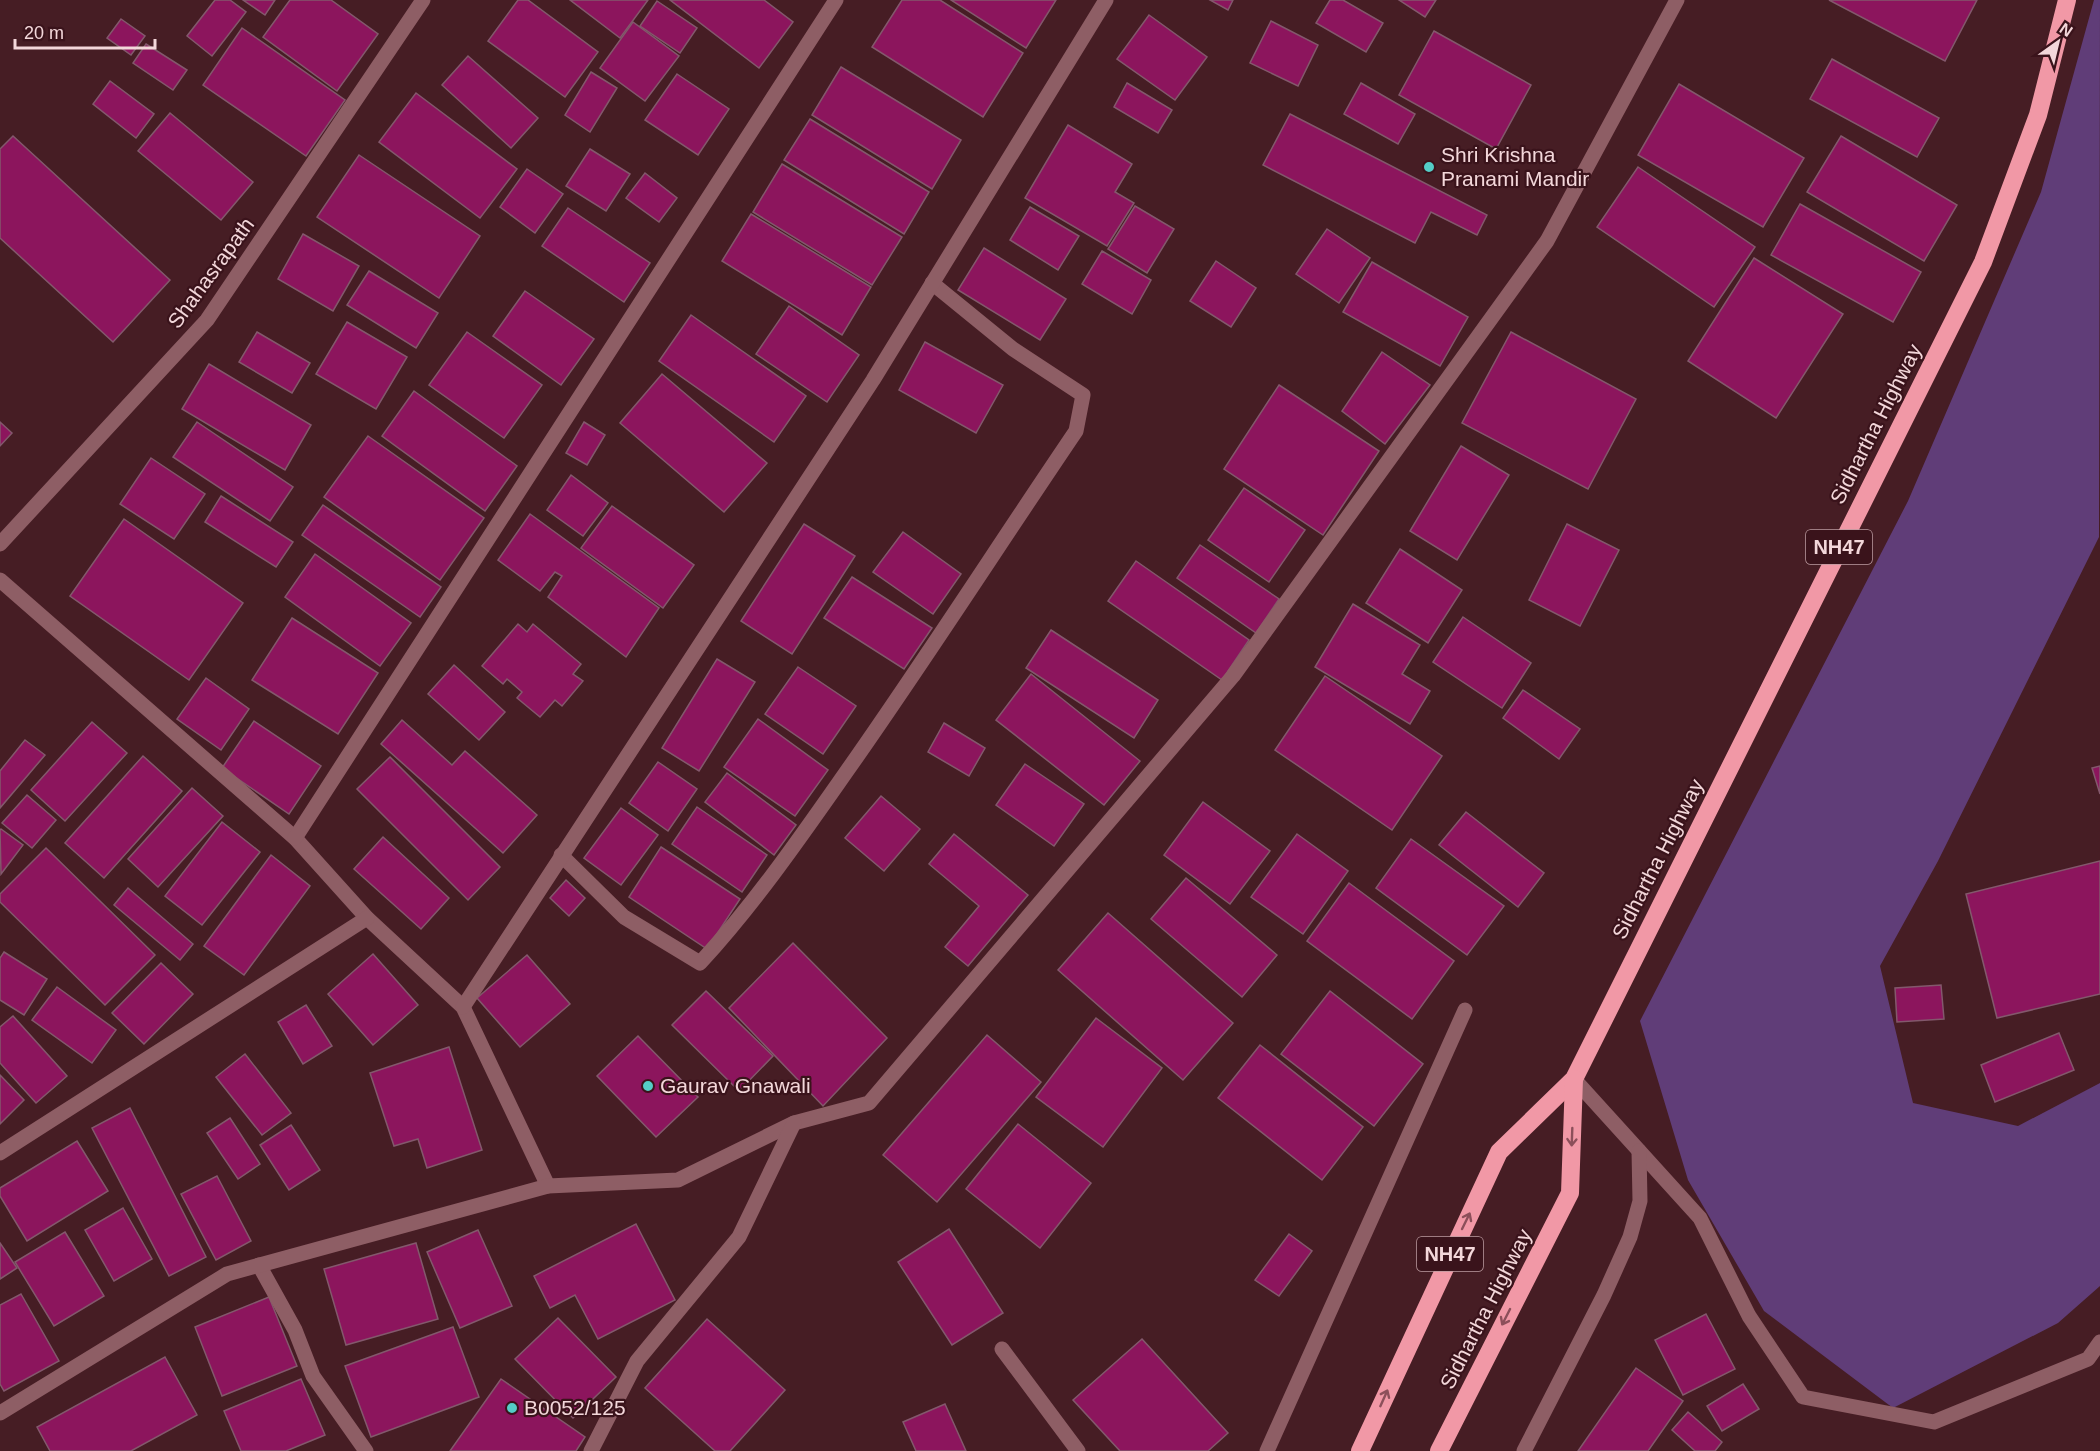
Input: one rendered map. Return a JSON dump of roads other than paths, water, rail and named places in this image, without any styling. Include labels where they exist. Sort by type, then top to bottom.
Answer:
[{"type":"highway","name":"Sidhartha Highway","points":[[1360,1451],[1499,1152],[1574,1079],[1983,262],[2038,115],[2067,0]]},
{"type":"highway","name":"Sidhartha Highway","points":[[1439,1451],[1570,1193],[1574,1079]]},
{"type":"street","name":"Shahasrapath","points":[[0,544],[207,320],[423,0]]},
{"type":"street","points":[[295,838],[836,0]]},
{"type":"street","points":[[463,1007],[873,380],[1106,0]]},
{"type":"street","points":[[0,1413],[227,1274],[548,1186],[678,1180],[794,1123],[869,1103],[1233,676],[1547,241],[1677,0]]},
{"type":"street","points":[[561,855],[624,917],[700,963],[736,924],[799,839],[925,659],[1076,431],[1083,395],[1013,349],[932,283]]},
{"type":"street","points":[[0,580],[295,838],[367,918],[463,1007],[548,1186]]},
{"type":"street","points":[[0,1153],[367,918]]},
{"type":"street","points":[[1268,1451],[1465,1010]]},
{"type":"street","points":[[1574,1079],[1700,1218],[1749,1316],[1803,1397],[1934,1422],[2088,1359],[2100,1342]]},
{"type":"street","points":[[591,1451],[637,1360],[739,1237],[794,1123]]},
{"type":"street","points":[[1524,1451],[1604,1295],[1630,1237],[1640,1202],[1639,1151]]},
{"type":"street","points":[[259,1265],[295,1330],[313,1376],[366,1451]]},
{"type":"street","points":[[1002,1349],[1078,1451]]},
{"type":"place","name":"Shri Krishna Pranami Mandir","points":[[1429,167]]},
{"type":"place","name":"Gaurav Gnawali","points":[[648,1086]]},
{"type":"place","name":"B0052/125","points":[[512,1408]]}]
